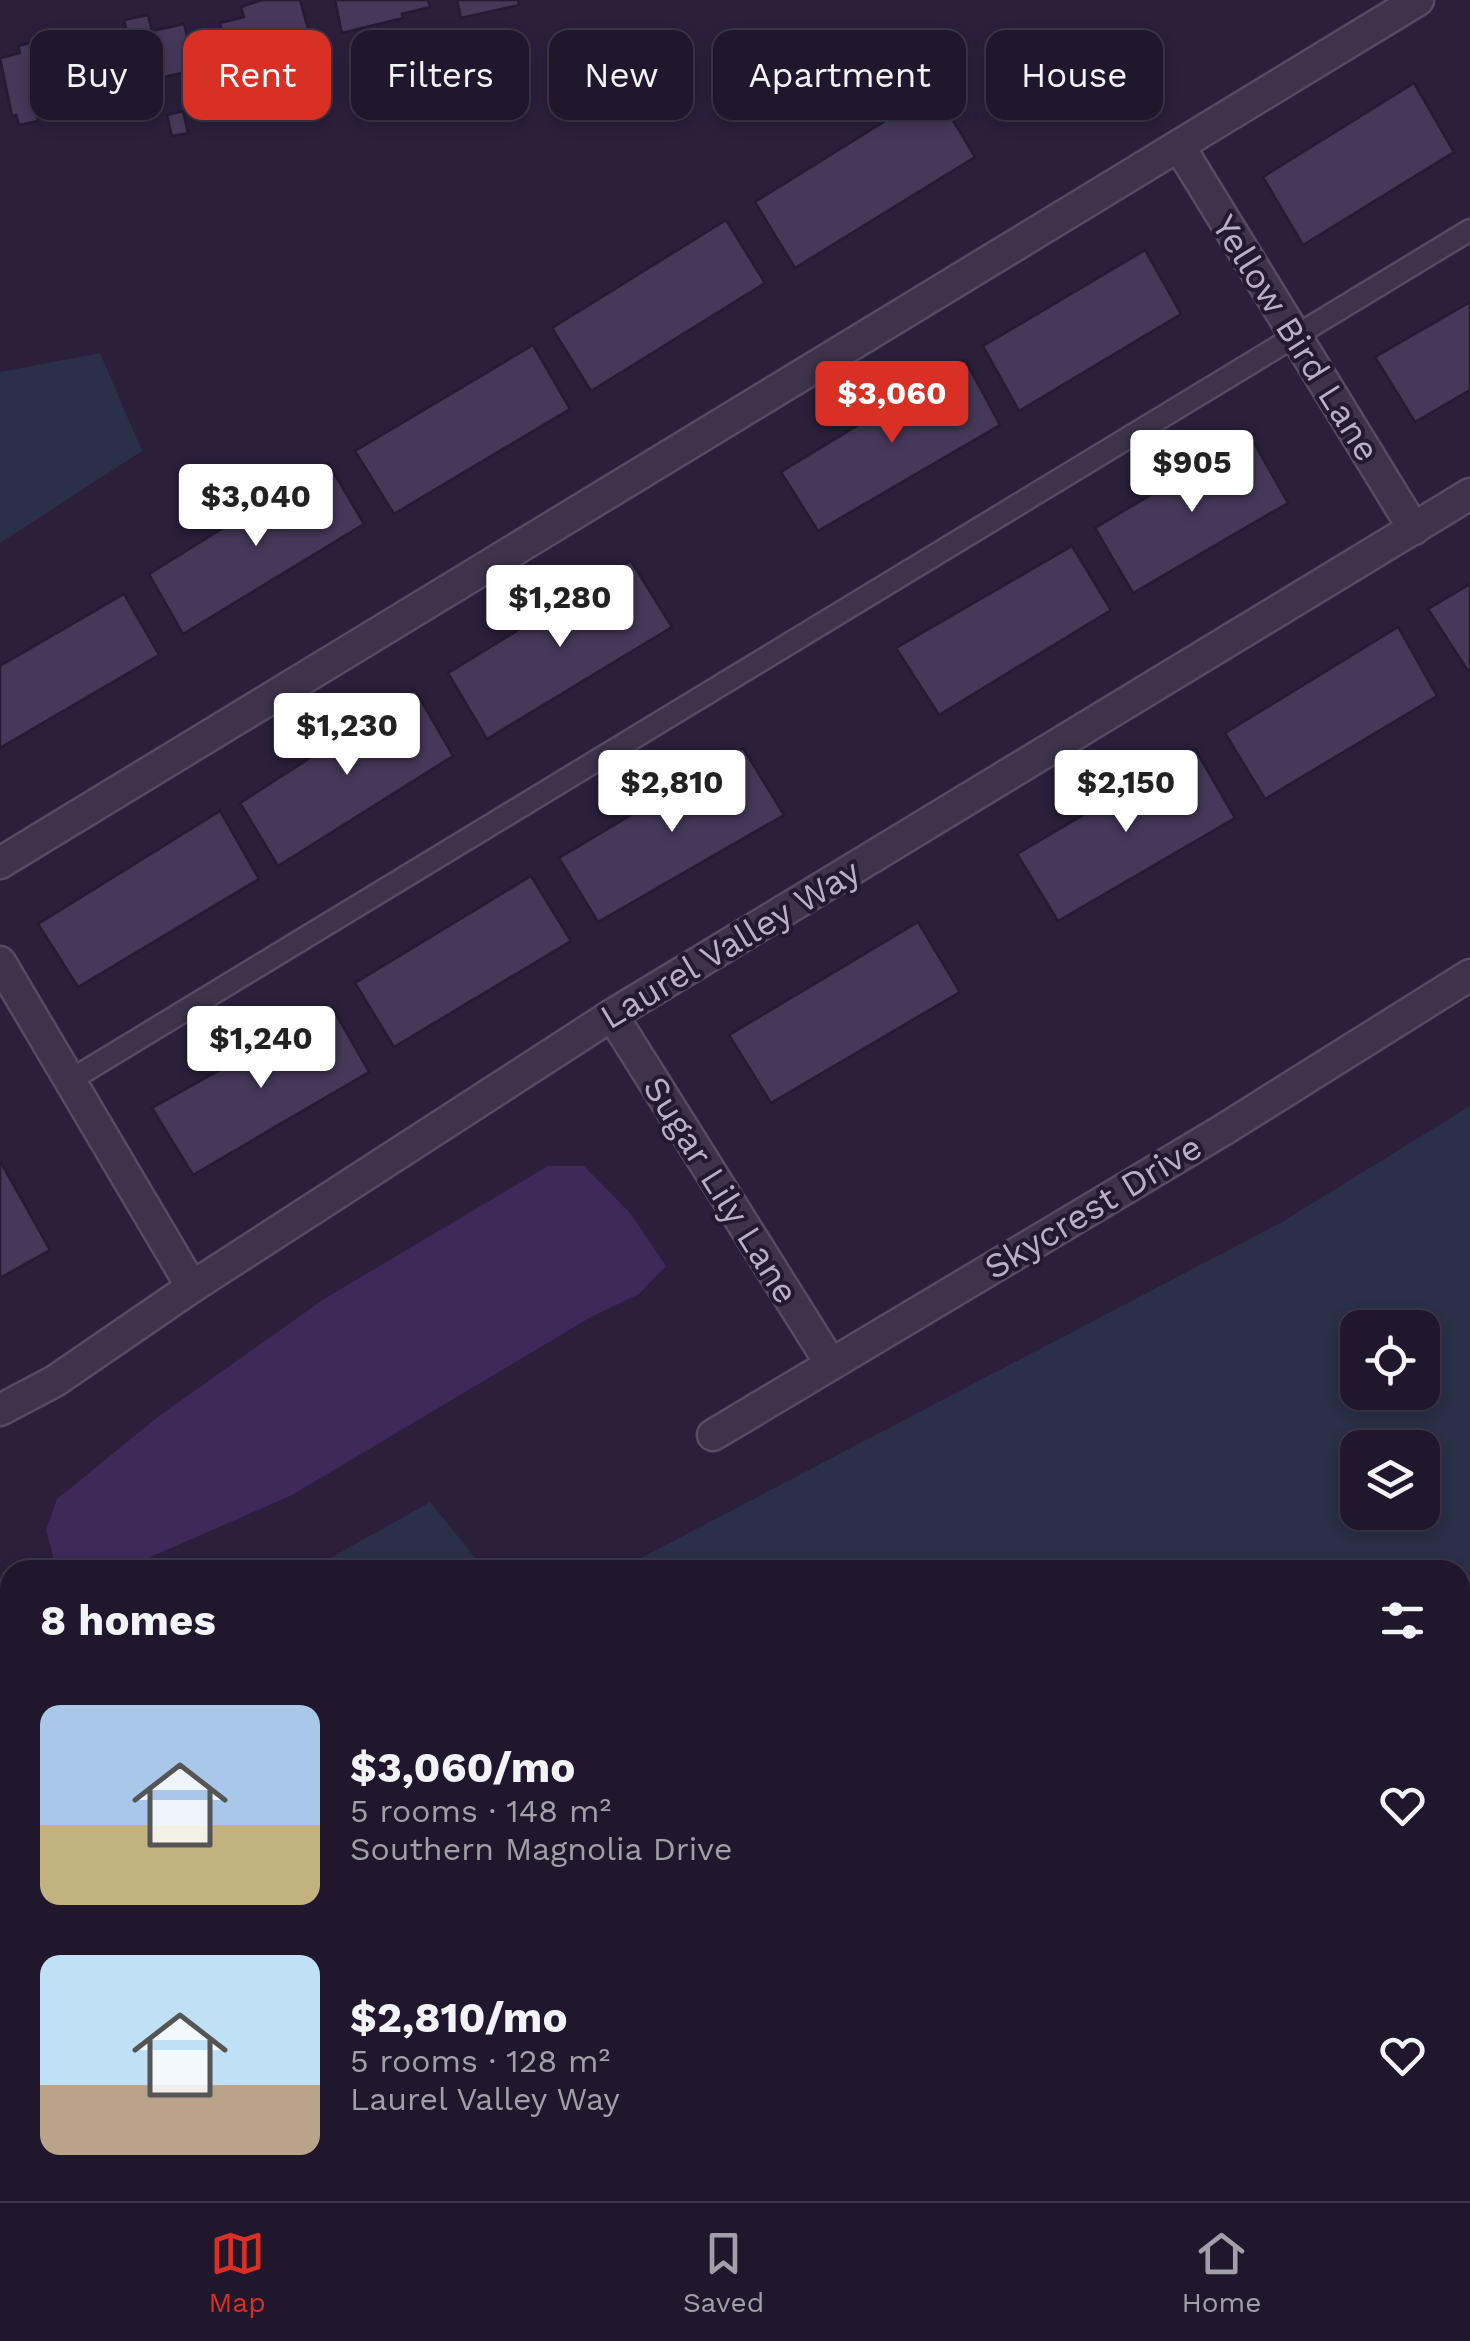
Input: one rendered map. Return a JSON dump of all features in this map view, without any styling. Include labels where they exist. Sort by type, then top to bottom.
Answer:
[{"type":"street","points":[[0,863],[1418,0]]},
{"type":"street","name":"Yellow Bird Lane","points":[[1179,146],[1414,529]]},
{"type":"street","name":"Laurel Valley Way","points":[[0,1410],[55,1382],[192,1288],[612,1015],[1470,494]]},
{"type":"street","points":[[0,962],[192,1288]]},
{"type":"street","name":"Skycrest Drive","points":[[713,1434],[1222,1130],[1470,975]]},
{"type":"street","name":"Sugar Lily Lane","points":[[612,1015],[830,1364]]},
{"type":"lane","points":[[69,1081],[1470,230]]},
{"type":"shaded area","points":[[100,353],[142,451],[0,543],[0,372]]},
{"type":"shaded area","points":[[1470,1106],[1470,1560],[637,1560],[1282,1222]]},
{"type":"shaded area","points":[[548,1166],[584,1166],[630,1213],[666,1266],[639,1294],[591,1317],[292,1495],[144,1560],[54,1560],[46,1530],[57,1499],[159,1416],[324,1299]]},
{"type":"shaded area","points":[[430,1502],[477,1560],[327,1560]]},
{"type":"building","points":[[262,0],[300,0],[308,30],[222,30],[220,23],[244,17],[241,7]]},
{"type":"building","points":[[335,0],[428,0],[430,7],[402,14],[403,18],[342,33]]},
{"type":"building","points":[[457,0],[518,0],[519,5],[461,18]]},
{"type":"building","points":[[148,15],[152,30],[122,30],[126,29],[124,20]]},
{"type":"building","points":[[184,24],[183,73],[163,77],[163,30],[157,30]]},
{"type":"building","points":[[30,43],[30,120],[38,121],[19,125],[16,115],[12,116],[0,58],[20,53],[18,46]]},
{"type":"building","points":[[1414,83],[1454,152],[1303,245],[1263,177]]},
{"type":"building","points":[[183,111],[188,133],[172,136],[167,115]]},
{"type":"building","points":[[887,120],[953,120],[975,157],[795,268],[755,202]]},
{"type":"building","points":[[726,220],[765,283],[591,391],[552,328]]},
{"type":"building","points":[[1145,250],[1181,314],[1019,411],[983,346]]},
{"type":"building","points":[[1470,302],[1470,390],[1415,422],[1375,357]]},
{"type":"building","points":[[533,345],[570,409],[394,514],[355,451]]},
{"type":"building","points":[[965,360],[1000,425],[818,531],[781,472]]},
{"type":"building","points":[[1250,436],[1288,503],[1133,593],[1095,528]]},
{"type":"building","points":[[328,463],[364,524],[183,634],[149,574]]},
{"type":"building","points":[[1072,546],[1111,610],[939,715],[896,648]]},
{"type":"building","points":[[631,561],[672,627],[487,739],[448,673]]},
{"type":"building","points":[[1470,584],[1470,670],[1468,671],[1428,609]]},
{"type":"building","points":[[124,594],[159,655],[0,748],[0,666]]},
{"type":"building","points":[[1398,627],[1437,696],[1265,799],[1225,733]]},
{"type":"building","points":[[415,690],[453,756],[278,866],[240,803]]},
{"type":"building","points":[[743,748],[784,815],[598,922],[559,858]]},
{"type":"building","points":[[1195,749],[1235,818],[1058,921],[1017,854]]},
{"type":"building","points":[[220,811],[259,879],[78,987],[38,924]]},
{"type":"building","points":[[531,876],[571,941],[394,1047],[355,983]]},
{"type":"building","points":[[918,922],[960,992],[771,1103],[729,1035]]},
{"type":"building","points":[[332,1007],[369,1072],[193,1175],[152,1108]]},
{"type":"building","points":[[0,1161],[50,1250],[0,1278]]}]
